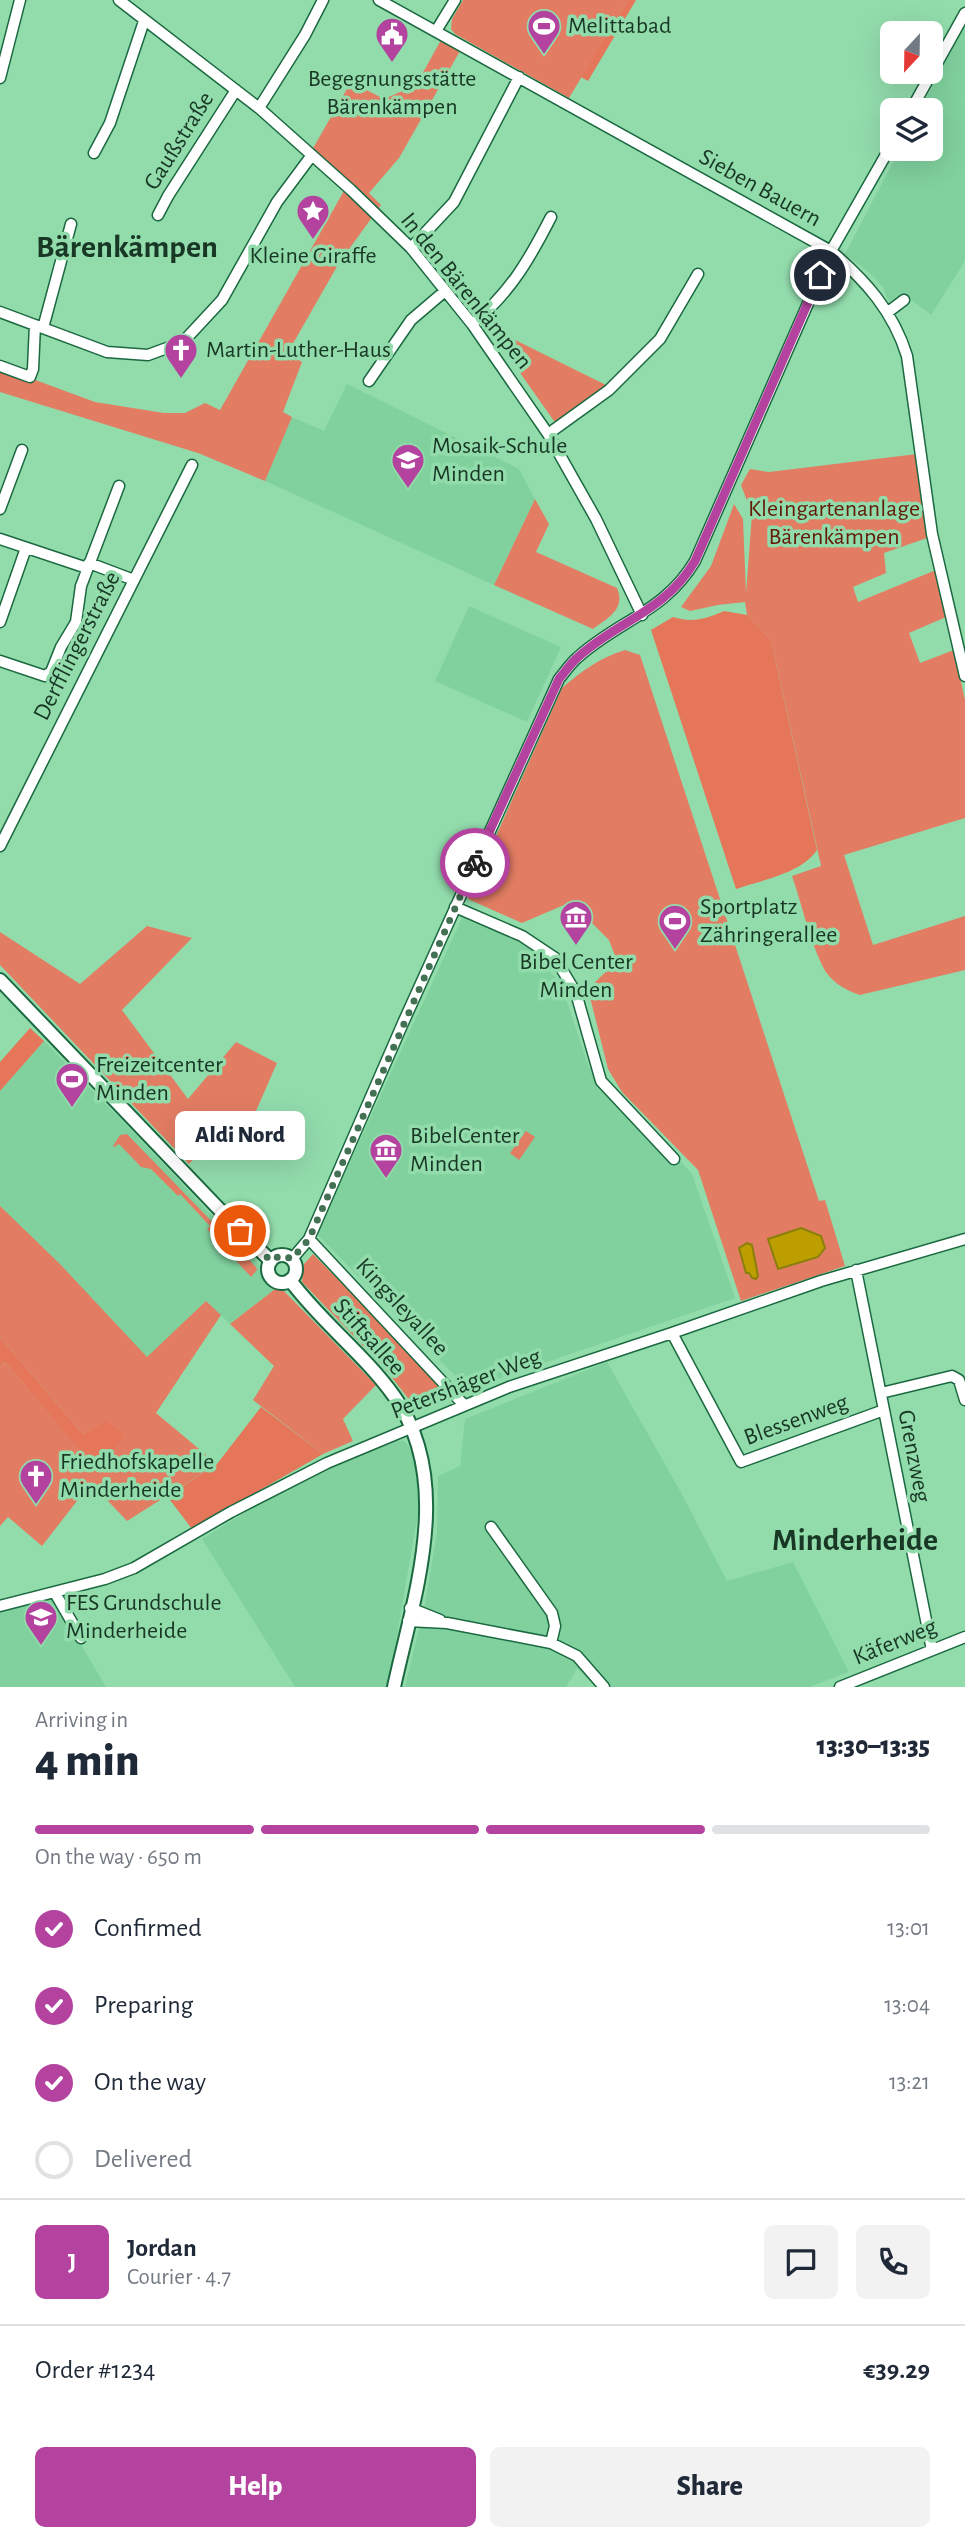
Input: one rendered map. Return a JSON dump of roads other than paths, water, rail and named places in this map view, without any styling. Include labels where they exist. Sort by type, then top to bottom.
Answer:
[{"type":"main road","points":[[0,980],[271,1261]]},
{"type":"main road","points":[[281,1255],[292,1259],[296,1270],[290,1280],[279,1282],[272,1278],[269,1269],[271,1261],[281,1255]]},
{"type":"main road","name":"Stiftsallee","points":[[290,1280],[376,1373],[401,1406],[424,1467],[427,1519],[394,1687]]},
{"type":"street","points":[[0,78],[20,0]]},
{"type":"street","name":"In den Bärenkämpen","points":[[119,0],[259,107],[411,248],[472,324],[548,434],[596,519],[642,615]]},
{"type":"street","points":[[259,107],[305,35],[323,0]]},
{"type":"street","name":"Sieben Bauern","points":[[379,0],[831,251],[869,286],[900,334],[907,356],[932,534],[965,676]]},
{"type":"street","points":[[436,31],[455,0]]},
{"type":"street","points":[[918,98],[965,13]]},
{"type":"street","points":[[94,153],[110,123],[144,20]]},
{"type":"street","points":[[411,248],[454,202],[519,77]]},
{"type":"street","name":"Gaußstraße","points":[[158,215],[236,90]]},
{"type":"street","points":[[0,312],[107,352],[148,355],[183,342],[212,314],[222,300],[277,202],[312,155]]},
{"type":"street","points":[[292,1259],[309,1239],[455,906],[559,679],[577,658],[642,615],[684,579],[695,561],[831,251],[882,161]]},
{"type":"street","points":[[472,324],[516,279],[531,257],[551,217]]},
{"type":"street","points":[[0,366],[30,377],[39,326],[71,224]]},
{"type":"street","points":[[548,434],[609,390],[660,339],[698,274]]},
{"type":"street","points":[[369,381],[411,320],[445,291]]},
{"type":"street","points":[[888,312],[904,300]]},
{"type":"street","points":[[0,509],[22,450]]},
{"type":"street","name":"Derfflingerstraße","points":[[0,846],[192,465]]},
{"type":"street","points":[[0,661],[45,676],[51,672],[80,611],[80,592],[88,566],[119,485]]},
{"type":"street","points":[[0,539],[134,580]]},
{"type":"street","points":[[0,622],[26,548]]},
{"type":"street","points":[[455,906],[522,936],[555,958],[576,993],[601,1081],[674,1159]]},
{"type":"street","name":"Kingsleyallee","points":[[309,1239],[464,1405]]},
{"type":"street","name":"Petershäger Weg","points":[[0,1606],[55,1593],[134,1568],[266,1493],[344,1455],[509,1387],[856,1270],[965,1239]]},
{"type":"street","name":"Grenzweg","points":[[856,1270],[932,1650]]},
{"type":"street","name":"Blessenweg","points":[[672,1333],[741,1462],[884,1410]]},
{"type":"street","points":[[881,1393],[952,1376],[960,1380],[965,1400]]},
{"type":"street","points":[[491,1527],[552,1613],[555,1626],[551,1643]]},
{"type":"street","points":[[55,1593],[81,1638]]},
{"type":"street","points":[[409,1615],[551,1643],[577,1656],[604,1687]]},
{"type":"street","name":"Käferweg","points":[[839,1687],[965,1637]]},
{"type":"place","name":"Melittabad","points":[[544,56]]},
{"type":"place","name":"Begegnungsstätte Bärenkämpen","points":[[392,64]]},
{"type":"place","name":"Kleine Giraffe","points":[[313,241]]},
{"type":"place","name":"Martin-Luther-Haus","points":[[181,380]]},
{"type":"place","name":"Mosaik-Schule Minden","points":[[408,490]]},
{"type":"place","name":"Bibel Center Minden","points":[[576,947]]},
{"type":"place","name":"Sportplatz Zähringerallee","points":[[675,951]]},
{"type":"place","name":"Freizeitcenter Minden","points":[[72,1109]]},
{"type":"place","name":"BibelCenter Minden","points":[[386,1180]]},
{"type":"place","name":"Aldi Nord","points":[[240,1231]]},
{"type":"place","name":"Friedhofskapelle Minderheide","points":[[36,1506]]},
{"type":"place","name":"FES Grundschule Minderheide","points":[[41,1647]]},
{"type":"district","name":"Bärenkämpen","points":[[127,247]]},
{"type":"district","name":"Minderheide","points":[[855,1540]]},
{"type":"park label","name":"Kleingartenanlage Bärenkämpen","points":[[834,523]]}]
